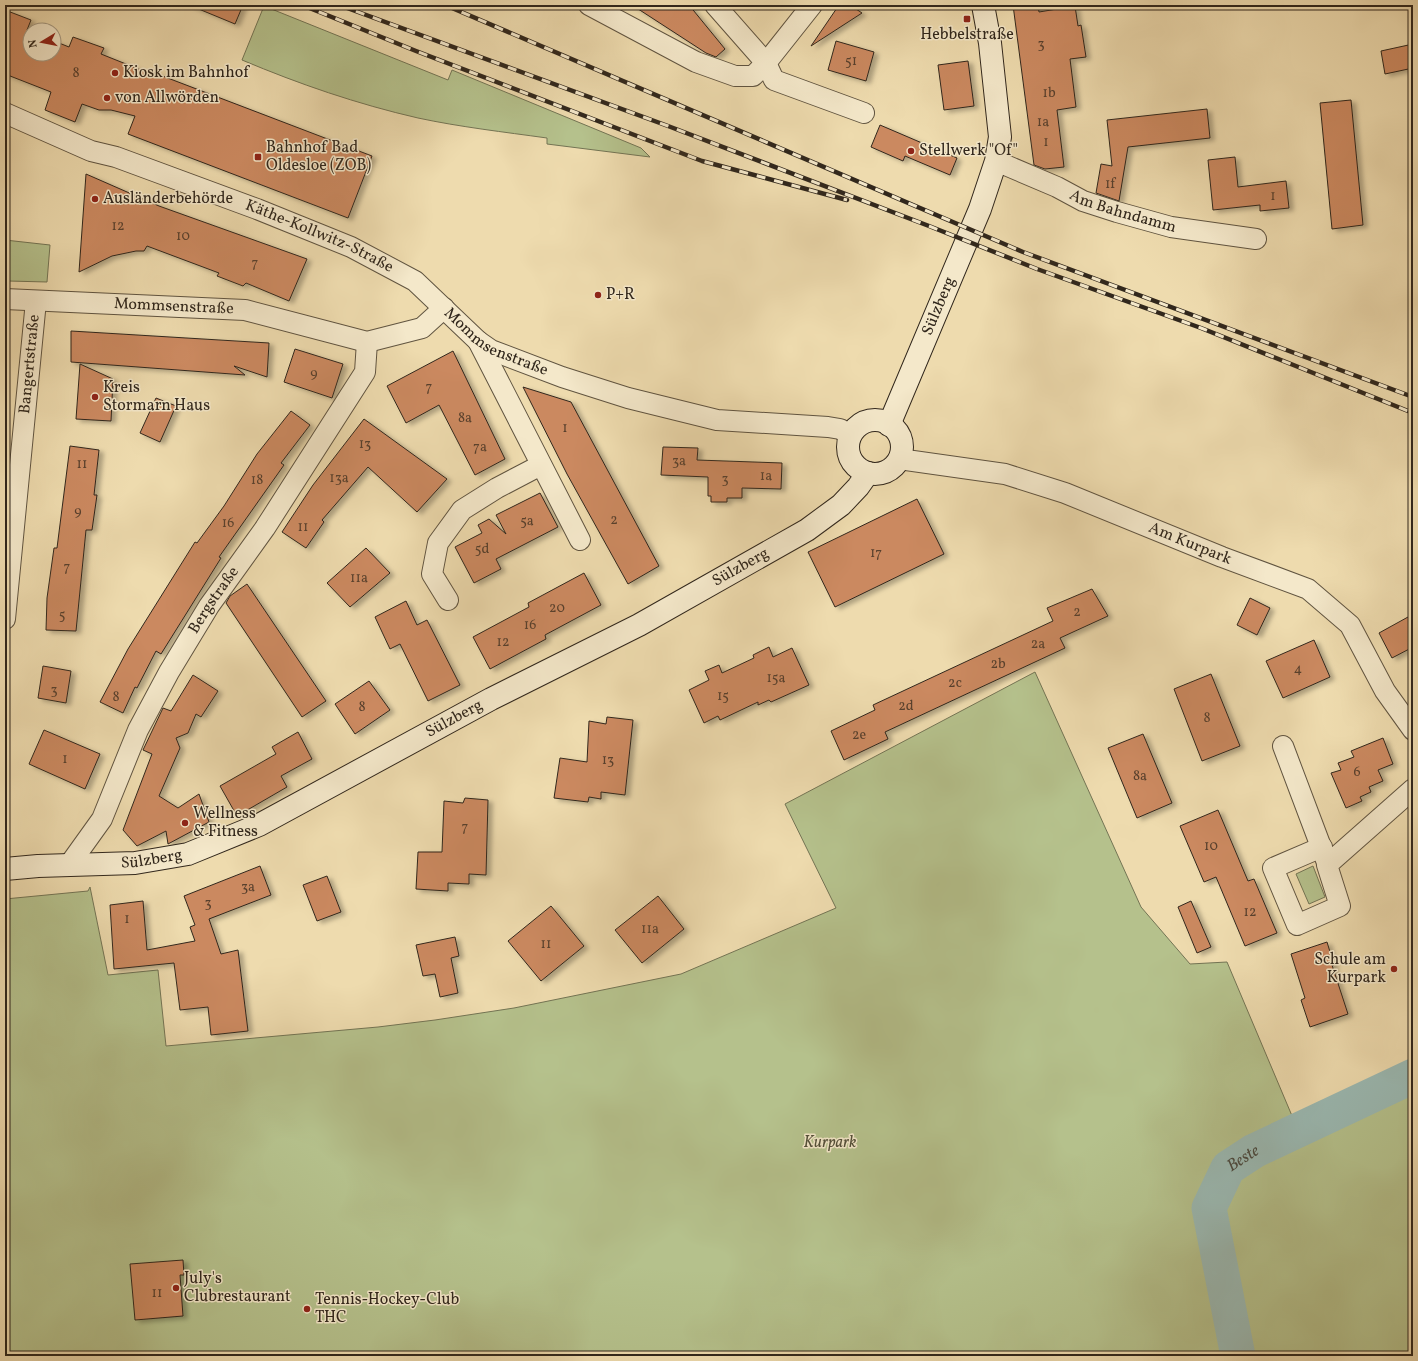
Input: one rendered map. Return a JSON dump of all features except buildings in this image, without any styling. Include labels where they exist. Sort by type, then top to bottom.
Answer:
[{"type":"street","points":[[588,5],[696,62],[735,76],[753,76],[766,63],[812,5]]},
{"type":"street","points":[[715,5],[766,63],[774,80],[864,113]]},
{"type":"street","name":"Sülzberg","points":[[889,425],[980,209],[996,161],[1000,137],[990,43],[983,5]]},
{"type":"street","name":"Käthe-Kollwitz-Straße","points":[[5,113],[91,151],[116,157],[257,209],[351,247],[415,280],[444,308]]},
{"type":"street","name":"Am Bahndamm","points":[[996,161],[1057,187],[1083,202],[1171,227],[1256,239]]},
{"type":"street","name":"Mommsenstraße","points":[[5,299],[244,310],[367,342],[422,328],[444,308],[478,341],[492,350],[562,377],[628,398],[717,420],[828,427],[840,429],[852,435]]},
{"type":"street","name":"Bangertstraße","points":[[5,619],[36,301]]},
{"type":"street","points":[[478,341],[580,540]]},
{"type":"street","name":"Bergstraße","points":[[69,865],[102,819],[138,730],[169,672],[209,606],[264,528],[365,372],[367,342]]},
{"type":"street","points":[[881,421],[889,425],[895,430],[901,443],[899,459],[895,465],[883,473],[868,473],[854,465],[850,458],[848,442],[856,428],[868,422],[881,421]]},
{"type":"street","name":"Am Kurpark","points":[[899,459],[1005,474],[1065,493],[1209,552],[1308,589],[1350,625],[1385,691],[1413,730]]},
{"type":"street","points":[[448,600],[432,574],[438,543],[462,510],[497,488],[541,465]]},
{"type":"street","name":"Sülzberg","points":[[5,869],[38,866],[135,863],[188,854],[259,825],[491,699],[639,625],[807,530],[840,505],[858,487],[868,473]]},
{"type":"street","points":[[1283,746],[1324,856],[1413,789]]},
{"type":"green space","points":[[264,6],[448,80],[452,70],[641,148],[650,157],[547,144],[547,138],[466,127],[418,118],[351,100],[263,69],[242,60]]},
{"type":"green space","points":[[5,240],[50,245],[47,282],[8,281],[5,289]]},
{"type":"green space","name":"Kurpark","points":[[1035,672],[1141,907],[1190,964],[1227,962],[1298,1130],[1413,1076],[1413,1356],[5,1356],[5,899],[88,891],[90,887],[108,975],[158,970],[166,1046],[378,1027],[435,1020],[514,1008],[681,974],[836,908],[785,804]]},
{"type":"green space","points":[[1313,866],[1325,897],[1309,904],[1296,874]]},
{"type":"waterway","name":"Beste","points":[[1238,1356],[1209,1208],[1228,1168],[1254,1151],[1413,1076]]},
{"type":"railway","points":[[302,5],[416,51],[702,161],[847,200]]},
{"type":"railway","points":[[339,5],[668,126],[1037,269],[1201,328],[1413,413]]},
{"type":"railway","points":[[445,5],[1023,252],[1413,397]]},
{"type":"place","name":"Hebbelstraße","points":[[967,19]]},
{"type":"place","name":"Kiosk im Bahnhof","points":[[115,73]]},
{"type":"place","name":"von Allwörden","points":[[107,98]]},
{"type":"place","name":"Stellwerk \"Of\"","points":[[911,151]]},
{"type":"place","name":"Bahnhof Bad Oldesloe (ZOB)","points":[[258,157]]},
{"type":"place","name":"Ausländerbehörde","points":[[95,199]]},
{"type":"place","name":"P+R","points":[[598,295]]},
{"type":"place","name":"Kreis Stormarn Haus","points":[[95,397]]},
{"type":"place","name":"Wellness & Fitness","points":[[185,823]]},
{"type":"place","name":"Schule am Kurpark","points":[[1394,969]]},
{"type":"place","name":"July's Clubrestaurant","points":[[176,1288]]},
{"type":"place","name":"Tennis-Hockey-Club THC","points":[[307,1309]]}]
